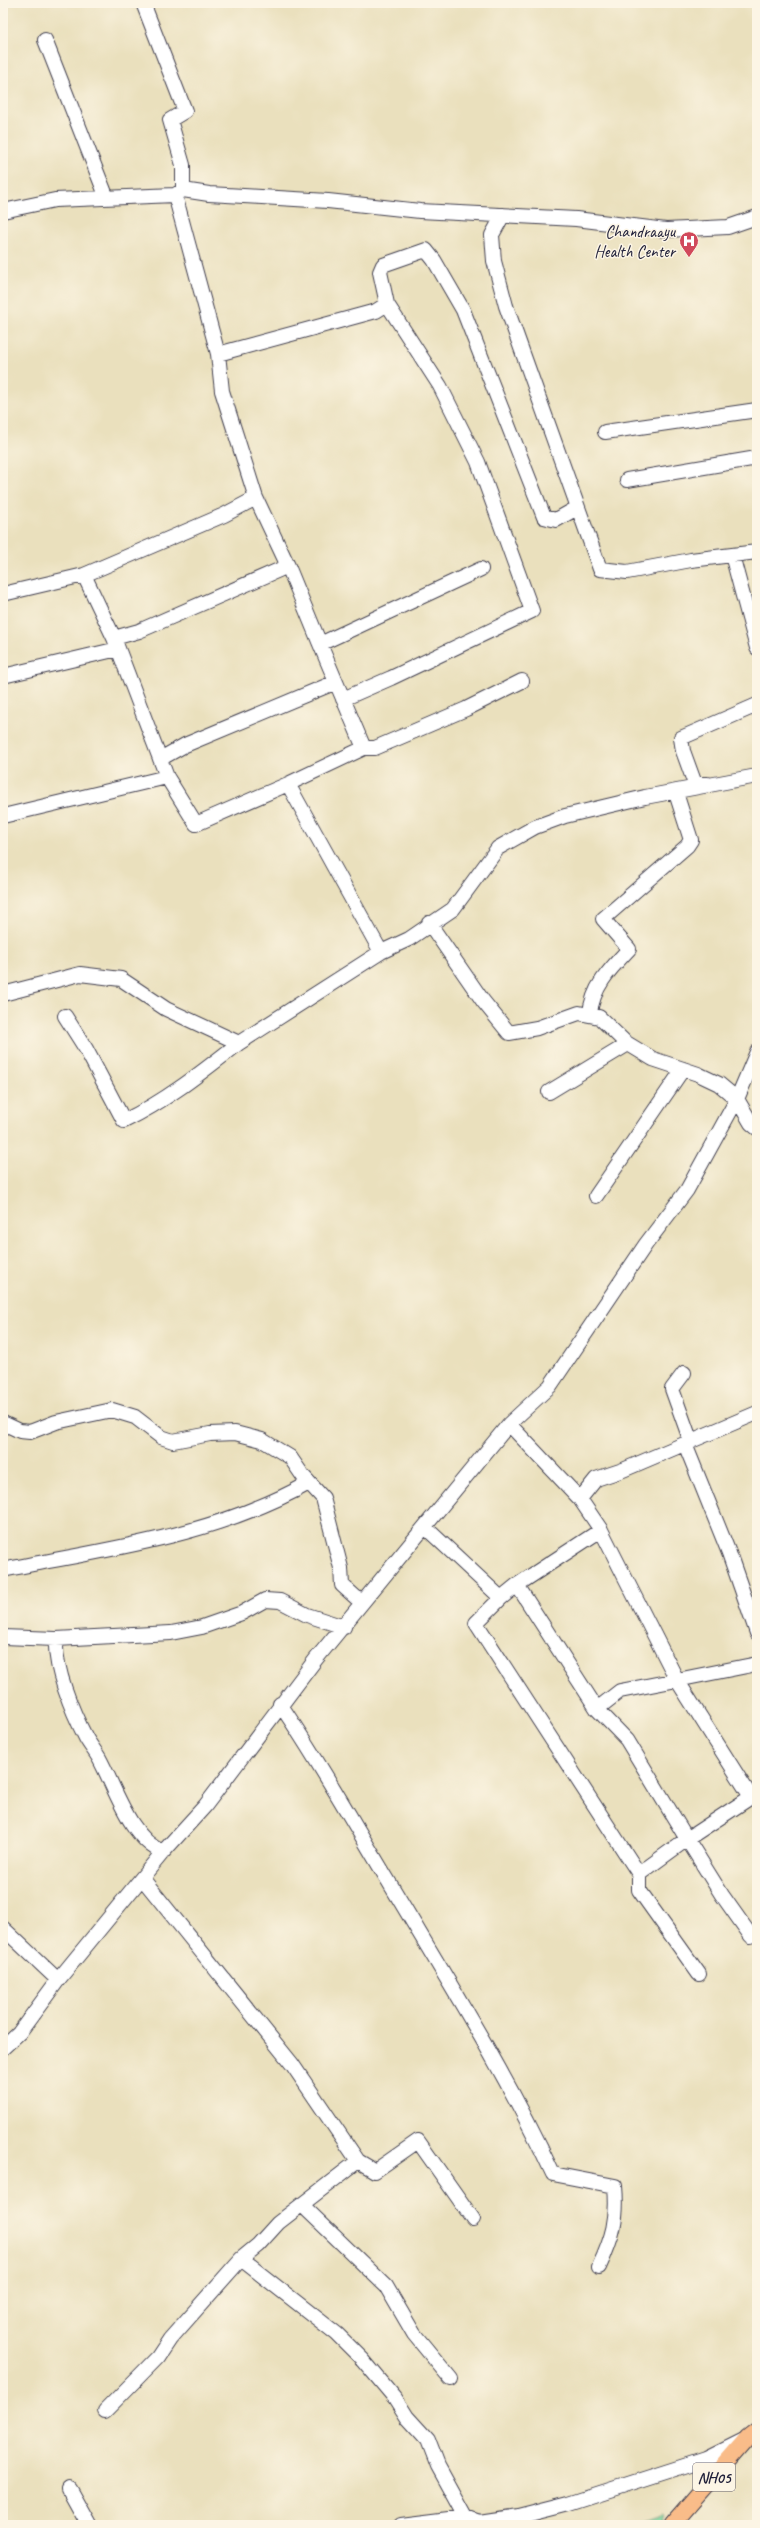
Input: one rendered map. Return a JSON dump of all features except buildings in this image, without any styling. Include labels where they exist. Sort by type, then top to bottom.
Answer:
[{"type":"main road","name":"NH05","points":[[672,2525],[753,2435]]},
{"type":"street","points":[[143,3],[186,111],[170,120],[183,165],[179,193],[218,354],[222,391],[256,498],[288,566],[364,748]]},
{"type":"street","points":[[45,40],[107,198]]},
{"type":"street","points":[[3,211],[55,200],[179,193],[328,201],[420,211],[576,219],[666,230],[728,227],[757,217]]},
{"type":"street","points":[[503,215],[492,235],[494,261],[520,349],[600,569],[627,572],[691,560],[757,552]]},
{"type":"street","points":[[343,699],[391,678],[532,611],[478,462],[440,386],[387,304],[380,272],[383,265],[426,250],[434,260],[464,310],[544,517],[556,520],[577,508]]},
{"type":"street","points":[[218,354],[376,311],[387,304]]},
{"type":"street","points":[[605,432],[757,410]]},
{"type":"street","points":[[627,480],[757,458]]},
{"type":"street","points":[[3,594],[84,575],[224,515],[256,498]]},
{"type":"street","points":[[732,556],[757,648]]},
{"type":"street","points":[[3,676],[116,643],[139,631],[288,566]]},
{"type":"street","points":[[320,644],[482,569]]},
{"type":"street","points":[[84,575],[116,643],[167,777],[196,824],[288,784],[364,748],[375,748],[402,737],[522,682]]},
{"type":"street","points":[[160,759],[185,745],[336,682]]},
{"type":"street","points":[[720,783],[695,784],[683,751],[681,738],[757,705]]},
{"type":"street","points":[[65,1016],[86,1049],[124,1121],[151,1108],[196,1077],[239,1043],[381,952],[409,938],[429,923],[453,909],[498,848],[535,828],[565,816],[645,797],[676,793],[757,776]]},
{"type":"street","points":[[3,816],[167,777]]},
{"type":"street","points":[[288,784],[381,952]]},
{"type":"street","points":[[590,1014],[591,1000],[606,973],[629,949],[603,919],[687,846],[691,840],[676,793]]},
{"type":"street","points":[[429,923],[483,1001],[509,1033],[552,1023],[579,1013],[599,1017],[628,1044],[653,1059],[683,1069],[719,1084],[737,1099],[751,1123],[757,1128]]},
{"type":"street","points":[[3,994],[80,974],[122,979],[166,1009],[239,1043]]},
{"type":"street","points":[[549,1092],[628,1044]]},
{"type":"street","points":[[3,2048],[19,2033],[58,1980],[163,1852],[206,1806],[280,1704],[509,1424],[550,1386],[584,1338],[646,1244],[687,1190],[737,1099],[757,1052]]},
{"type":"street","points":[[596,1196],[683,1069]]},
{"type":"street","points":[[684,1372],[672,1389],[688,1443],[757,1633]]},
{"type":"street","points":[[3,1423],[20,1431],[30,1432],[56,1422],[112,1410],[135,1418],[161,1436],[173,1441],[210,1434],[234,1433],[262,1440],[290,1457],[309,1483],[323,1498],[342,1568],[342,1584],[362,1603]]},
{"type":"street","points":[[580,1499],[596,1479],[688,1443],[757,1413]]},
{"type":"street","points":[[509,1424],[580,1499],[601,1530],[677,1680],[754,1795],[687,1839],[639,1874]]},
{"type":"street","points":[[3,1570],[155,1541],[204,1528],[280,1500],[309,1483]]},
{"type":"street","points":[[425,1527],[501,1598]]},
{"type":"street","points":[[601,1530],[517,1585],[501,1598],[476,1623],[639,1874],[639,1890],[699,1974]]},
{"type":"street","points":[[517,1585],[598,1709],[626,1740],[687,1839],[751,1936]]},
{"type":"street","points":[[3,1637],[56,1639],[138,1636],[202,1627],[242,1613],[265,1600],[280,1601],[307,1615],[344,1626]]},
{"type":"street","points":[[56,1639],[55,1655],[86,1738],[100,1758],[113,1790],[134,1826],[156,1849],[163,1852]]},
{"type":"street","points":[[598,1709],[620,1691],[757,1664]]},
{"type":"street","points":[[280,1704],[352,1817],[425,1939],[530,2125],[553,2174],[615,2186],[617,2213],[609,2245],[599,2267]]},
{"type":"street","points":[[142,1878],[292,2064],[358,2161],[375,2171],[418,2141],[473,2219]]},
{"type":"street","points":[[3,1928],[58,1980]]},
{"type":"street","points":[[105,2410],[158,2357],[170,2339],[241,2259],[258,2245],[278,2223],[358,2161]]},
{"type":"street","points":[[302,2205],[386,2286],[414,2334],[451,2379]]},
{"type":"street","points":[[241,2259],[337,2334],[363,2360],[395,2398],[407,2417],[428,2440],[438,2466],[466,2517]]},
{"type":"street","points":[[401,2525],[466,2517],[479,2522],[518,2516],[569,2503],[706,2459],[753,2435]]},
{"type":"street","points":[[69,2489],[89,2525]]},
{"type":"green space","points":[[662,2513],[659,2525],[628,2525]]},
{"type":"place","name":"Chandraayu Health Center","points":[[689,258]]}]
